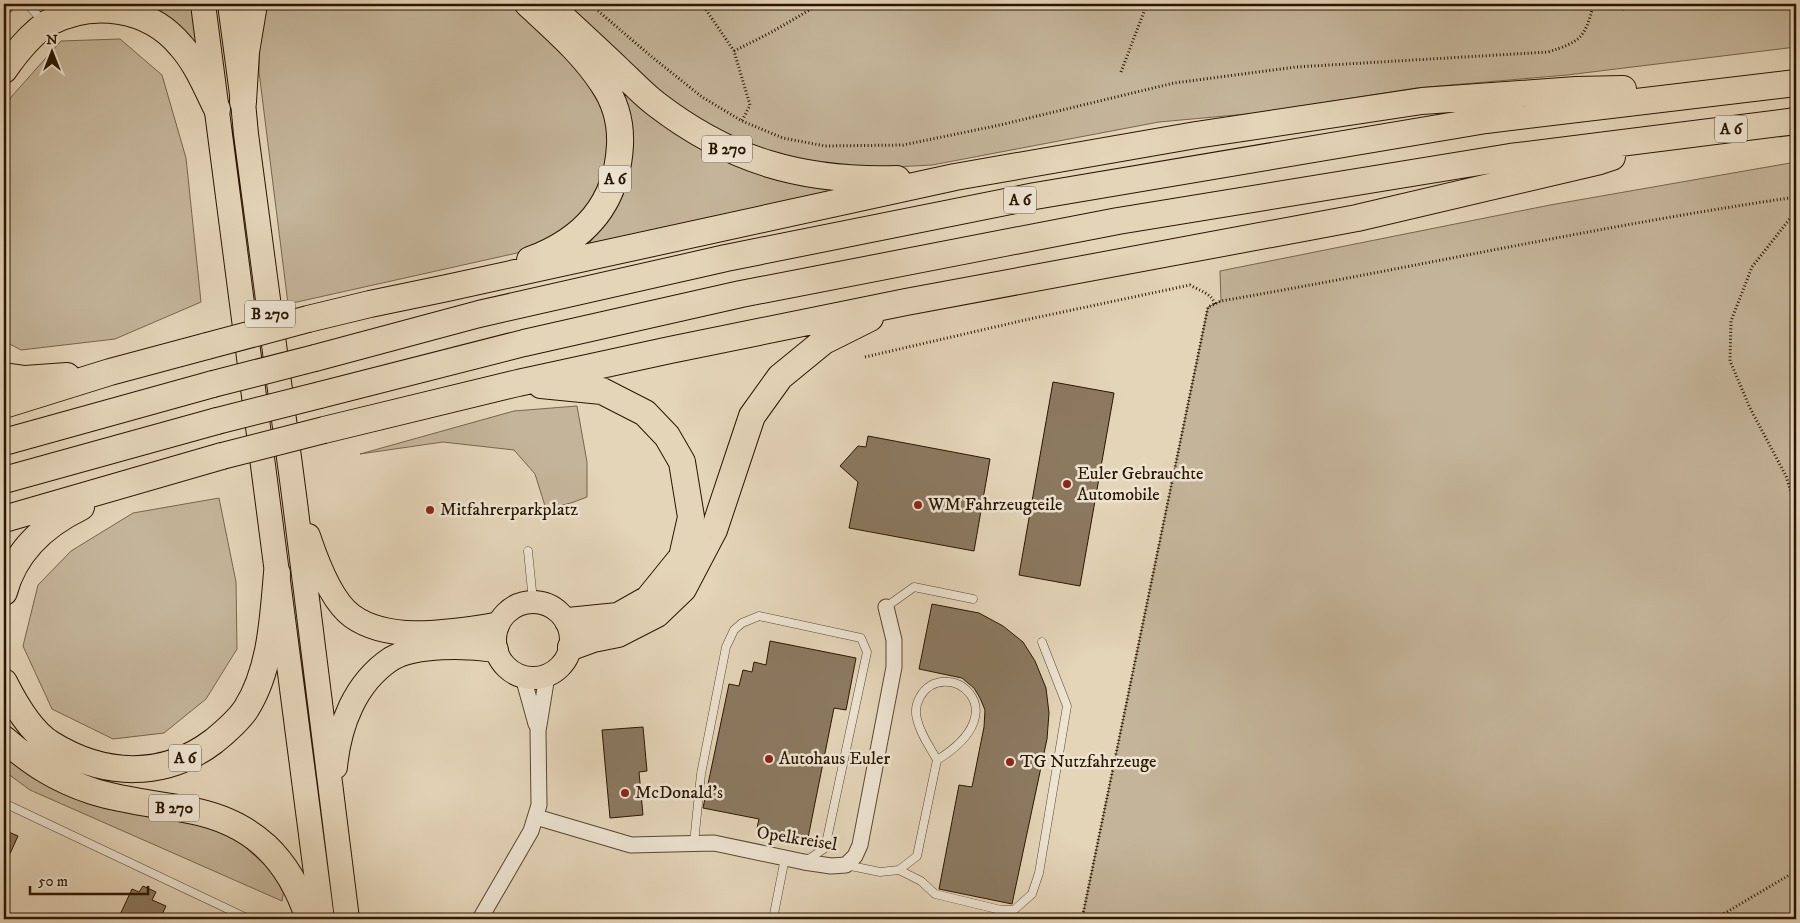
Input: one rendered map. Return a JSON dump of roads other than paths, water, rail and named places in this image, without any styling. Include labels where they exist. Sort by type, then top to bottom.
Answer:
[{"type":"highway","name":"B 270","points":[[203,4],[322,919]]},
{"type":"highway","name":"B 270","points":[[230,4],[347,919]]},
{"type":"highway","points":[[243,102],[246,52],[254,4]]},
{"type":"highway","name":"A 6","points":[[447,288],[542,256],[582,231],[599,213],[619,166],[620,138],[618,113],[604,85],[580,52],[528,4]]},
{"type":"highway","name":"B 270","points":[[548,4],[656,104],[711,141],[742,156],[788,170],[834,178],[885,179],[955,176]]},
{"type":"highway","name":"B 270","points":[[4,70],[26,42],[40,12],[66,12],[102,6],[119,8],[139,14],[159,24],[181,45],[196,65],[217,109]]},
{"type":"highway","points":[[4,53],[40,12]]},
{"type":"highway","name":"A 6","points":[[4,442],[213,384],[479,314],[707,262],[1035,196],[1486,120],[1796,83]]},
{"type":"highway","points":[[4,406],[110,372],[370,304],[955,176],[1196,135],[1422,100],[1633,88],[1734,91]]},
{"type":"highway","name":"A 6","points":[[4,480],[217,421],[524,343],[741,294],[1118,221],[1510,157],[1796,121]]},
{"type":"highway","name":"A 6","points":[[518,383],[906,302],[1357,218],[1600,161],[1665,137]]},
{"type":"highway","name":"A 6","points":[[572,647],[593,639],[618,634],[657,614],[683,589],[714,530],[752,416],[780,377],[824,342],[906,302]]},
{"type":"highway","points":[[4,376],[24,379],[110,372]]},
{"type":"highway","points":[[4,519],[222,456],[518,383],[602,391],[645,413],[667,436],[682,462],[691,517],[682,557],[648,599],[618,616],[568,621]]},
{"type":"highway","points":[[4,592],[6,582],[17,560],[32,540],[45,528],[61,517],[148,477]]},
{"type":"highway","points":[[294,495],[311,545],[328,584],[351,615],[383,629],[398,632],[434,632],[498,625]]},
{"type":"highway","name":"A 6","points":[[4,682],[16,707],[50,744],[93,765],[144,770],[174,762],[201,751],[225,732],[246,710],[258,684],[266,659],[277,573]]},
{"type":"highway","points":[[332,798],[336,757],[347,713],[357,694],[372,674],[392,659],[420,650],[470,647],[496,650]]},
{"type":"highway","name":"B 270","points":[[4,739],[41,768],[67,782],[103,794],[192,811],[226,821],[250,833],[272,851],[287,869],[299,892],[309,919]]},
{"type":"main road","points":[[533,601],[547,603],[559,610],[568,621],[571,630],[572,647],[567,659],[558,669],[547,676],[523,677],[511,671],[502,662],[496,650],[495,642],[498,625],[506,612],[518,604],[533,601]]},
{"type":"street","points":[[4,7],[7,4]]},
{"type":"street","name":"Opelkreisel","points":[[536,817],[631,845],[714,843],[804,862],[831,866],[846,865],[855,856],[860,845],[894,667],[894,640],[886,607]]},
{"type":"street","points":[[480,919],[531,831],[536,817],[539,805],[540,781],[538,731],[547,676]]},
{"type":"street","points":[[523,677],[538,731]]},
{"type":"lane","points":[[528,551],[533,601]]},
{"type":"lane","name":"Opelkreisel","points":[[886,607],[914,587],[973,599]]},
{"type":"lane","points":[[694,843],[701,774],[726,647],[734,630],[742,623],[759,616],[861,638],[867,652],[825,848],[804,862]]},
{"type":"lane","points":[[846,865],[880,872],[899,870],[921,881],[936,894],[1002,910],[1014,910],[1032,894],[1038,873],[1067,706],[1042,642]]},
{"type":"lane","points":[[899,870],[916,856],[937,760],[922,735],[916,718],[916,704],[924,690],[933,684],[944,681],[961,685],[970,694],[976,705],[976,720],[959,745],[937,760]]},
{"type":"lane","points":[[4,803],[249,919]]},
{"type":"lane","points":[[773,919],[785,858]]},
{"type":"place","name":"Euler Gebrauchte Automobile","points":[[1067,484]]},
{"type":"place","name":"WM Fahrzeugteile","points":[[918,505]]},
{"type":"place","name":"Mitfahrerparkplatz","points":[[430,510]]},
{"type":"place","name":"Autohaus Euler","points":[[769,759]]},
{"type":"place","name":"TG Nutzfahrzeuge","points":[[1010,762]]},
{"type":"place","name":"McDonald's","points":[[625,793]]}]
